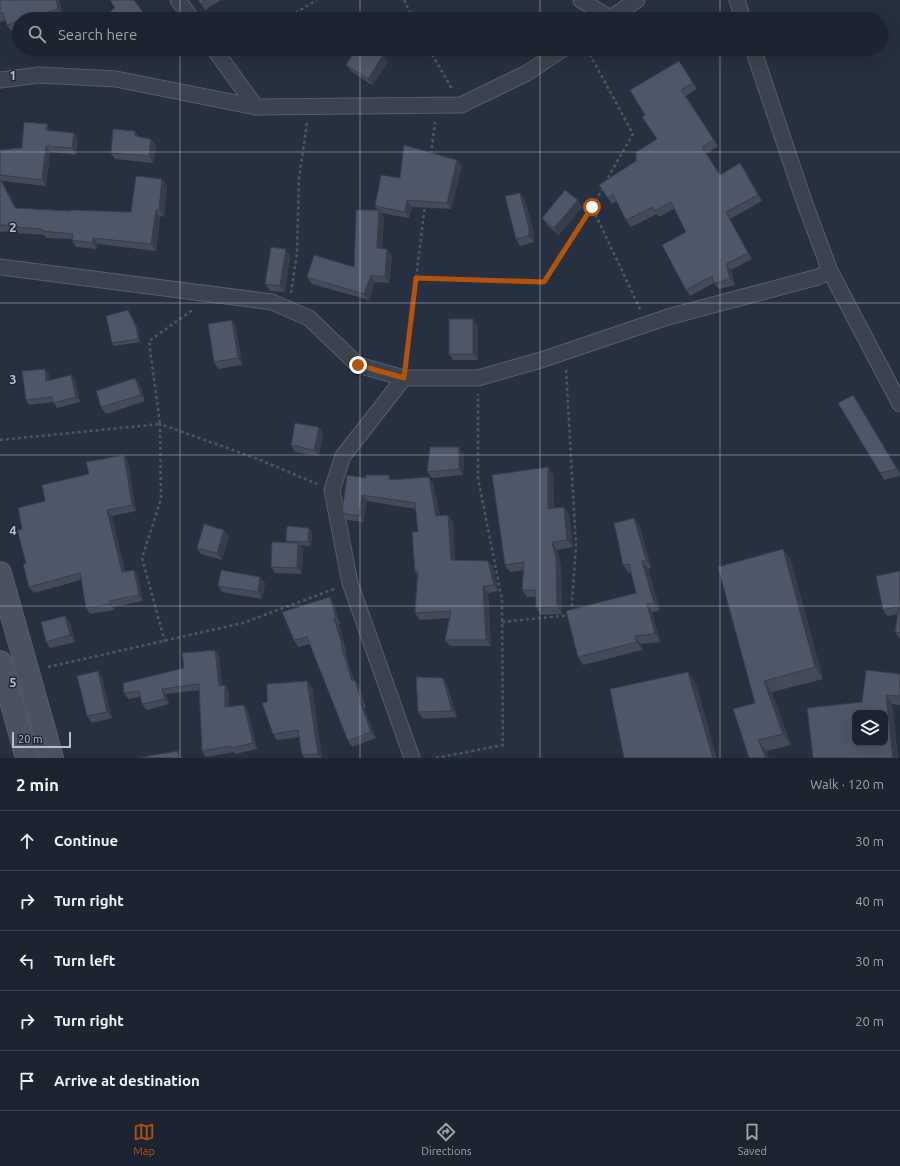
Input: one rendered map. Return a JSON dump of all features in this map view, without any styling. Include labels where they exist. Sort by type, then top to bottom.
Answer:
[{"type":"main road","points":[[0,573],[52,758]]},
{"type":"main road","points":[[0,662],[27,758]]},
{"type":"street","points":[[178,0],[187,12]]},
{"type":"street","points":[[581,0],[600,12]]},
{"type":"street","points":[[618,12],[637,0]]},
{"type":"street","points":[[737,0],[741,12]]},
{"type":"street","points":[[219,56],[256,107]]},
{"type":"street","points":[[0,80],[39,75],[116,79],[256,107],[461,105],[527,73],[552,56]]},
{"type":"street","points":[[755,56],[804,201],[830,271],[900,404]]},
{"type":"street","points":[[0,267],[272,302],[309,318],[358,365],[404,378],[478,378],[565,352],[668,317],[818,277],[830,271]]},
{"type":"street","points":[[404,378],[343,456],[332,490],[350,583],[412,758]]},
{"type":"path","points":[[297,12],[317,0]]},
{"type":"path","points":[[404,0],[410,12]]},
{"type":"path","points":[[433,56],[461,105]]},
{"type":"path","points":[[416,278],[544,282],[592,207],[633,134],[591,56]]},
{"type":"path","points":[[430,160],[437,105]]},
{"type":"path","points":[[289,309],[297,253],[299,178],[310,106]]},
{"type":"path","points":[[404,378],[425,199]]},
{"type":"path","points":[[592,207],[647,324]]},
{"type":"path","points":[[165,642],[142,558],[161,499],[160,424],[149,341],[214,294]]},
{"type":"path","points":[[502,622],[571,615],[576,546],[565,352]]},
{"type":"path","points":[[436,758],[503,745],[502,600],[478,478],[478,378]]},
{"type":"path","points":[[0,440],[160,424],[258,459],[332,490]]},
{"type":"path","points":[[28,672],[243,623],[350,583]]},
{"type":"building","points":[[0,0],[56,0],[58,9],[48,12],[12,12],[12,23],[7,25],[3,13],[0,14]]},
{"type":"building","points":[[110,0],[134,0],[143,12],[109,12],[115,8]]},
{"type":"building","points":[[198,0],[206,0],[201,4]]},
{"type":"building","points":[[352,56],[382,56],[368,79],[346,65]]},
{"type":"building","points":[[679,61],[693,83],[681,90],[714,140],[702,147],[720,175],[740,163],[758,195],[726,212],[748,253],[726,264],[730,279],[714,283],[712,276],[686,290],[662,245],[686,232],[671,202],[655,211],[653,207],[626,220],[613,194],[608,198],[599,185],[636,161],[636,152],[657,139],[642,117],[645,115],[630,90]]},
{"type":"building","points":[[24,122],[47,124],[46,130],[74,133],[72,148],[46,146],[42,180],[0,175],[0,150],[22,148]]},
{"type":"building","points":[[113,129],[135,131],[135,136],[151,139],[149,156],[111,153]]},
{"type":"building","points":[[404,145],[457,160],[447,203],[407,200],[405,212],[375,206],[381,175],[400,178]]},
{"type":"building","points":[[136,176],[162,179],[159,210],[156,210],[151,244],[93,238],[93,243],[72,240],[73,234],[42,231],[42,229],[14,227],[14,225],[0,225],[0,179],[15,208],[131,212]]},
{"type":"building","points":[[565,190],[578,200],[554,228],[542,218]]},
{"type":"building","points":[[520,193],[529,229],[529,236],[516,239],[505,196]]},
{"type":"building","points":[[356,210],[379,210],[377,248],[387,249],[385,277],[371,275],[364,294],[307,277],[314,255],[354,267]]},
{"type":"building","points":[[271,247],[286,249],[280,286],[265,284]]},
{"type":"building","points":[[128,310],[136,326],[138,339],[112,343],[106,316]]},
{"type":"building","points":[[449,319],[473,319],[473,354],[449,354]]},
{"type":"building","points":[[232,320],[238,358],[214,362],[208,324]]},
{"type":"building","points":[[45,369],[46,381],[71,375],[76,397],[53,403],[52,397],[26,400],[22,371]]},
{"type":"building","points":[[135,378],[141,395],[101,407],[96,391]]},
{"type":"building","points":[[853,395],[897,469],[880,473],[838,403]]},
{"type":"building","points":[[295,423],[319,427],[314,450],[291,445]]},
{"type":"building","points":[[430,447],[459,447],[459,469],[427,472]]},
{"type":"building","points":[[124,455],[132,505],[107,510],[122,572],[134,570],[139,595],[109,601],[110,604],[86,608],[80,573],[29,587],[23,564],[26,563],[17,530],[22,529],[18,508],[45,501],[42,485],[89,474],[86,462]]},
{"type":"building","points":[[548,467],[548,509],[564,507],[567,540],[552,542],[556,558],[557,606],[536,608],[535,590],[522,590],[524,562],[505,565],[492,475]]},
{"type":"building","points":[[347,475],[366,478],[366,475],[389,475],[389,480],[429,477],[436,516],[448,515],[451,560],[488,561],[494,585],[483,586],[486,640],[445,640],[451,611],[415,613],[418,571],[415,571],[412,532],[418,532],[415,503],[362,495],[359,516],[342,513]]},
{"type":"building","points":[[634,518],[646,560],[642,561],[654,603],[647,604],[655,634],[635,636],[637,642],[578,657],[566,611],[636,593],[629,564],[623,565],[614,523]]},
{"type":"building","points":[[204,524],[224,530],[217,553],[197,548]]},
{"type":"building","points":[[287,526],[309,528],[308,542],[286,541]]},
{"type":"building","points":[[272,542],[298,543],[297,568],[271,567]]},
{"type":"building","points":[[783,549],[815,667],[764,681],[783,734],[758,740],[766,758],[749,758],[733,709],[755,703],[718,567]]},
{"type":"building","points":[[221,570],[260,577],[258,592],[218,586]]},
{"type":"building","points":[[900,571],[900,633],[895,632],[899,606],[883,610],[876,576]]},
{"type":"building","points":[[330,597],[341,645],[352,681],[355,680],[360,701],[371,732],[348,741],[307,637],[294,640],[282,612]]},
{"type":"building","points":[[65,616],[70,635],[46,642],[41,622]]},
{"type":"building","points":[[215,650],[219,686],[225,685],[225,707],[244,705],[253,743],[231,748],[231,746],[202,751],[199,684],[162,689],[165,699],[142,704],[139,691],[124,693],[123,683],[184,668],[182,653]]},
{"type":"building","points":[[866,670],[900,674],[900,696],[886,695],[888,710],[852,710],[852,746],[888,746],[888,713],[893,758],[813,758],[807,708],[862,702]]},
{"type":"building","points":[[98,671],[107,712],[87,716],[77,676]]},
{"type":"building","points":[[688,672],[713,758],[624,758],[610,689]]},
{"type":"building","points":[[416,677],[443,678],[452,711],[418,712]]},
{"type":"building","points":[[307,681],[318,754],[302,755],[298,730],[273,734],[262,703],[267,702],[267,684]]},
{"type":"building","points":[[178,751],[179,758],[139,758],[148,756]]},
{"type":"route","points":[[358,365],[404,378],[416,278],[544,282],[592,207]]}]
